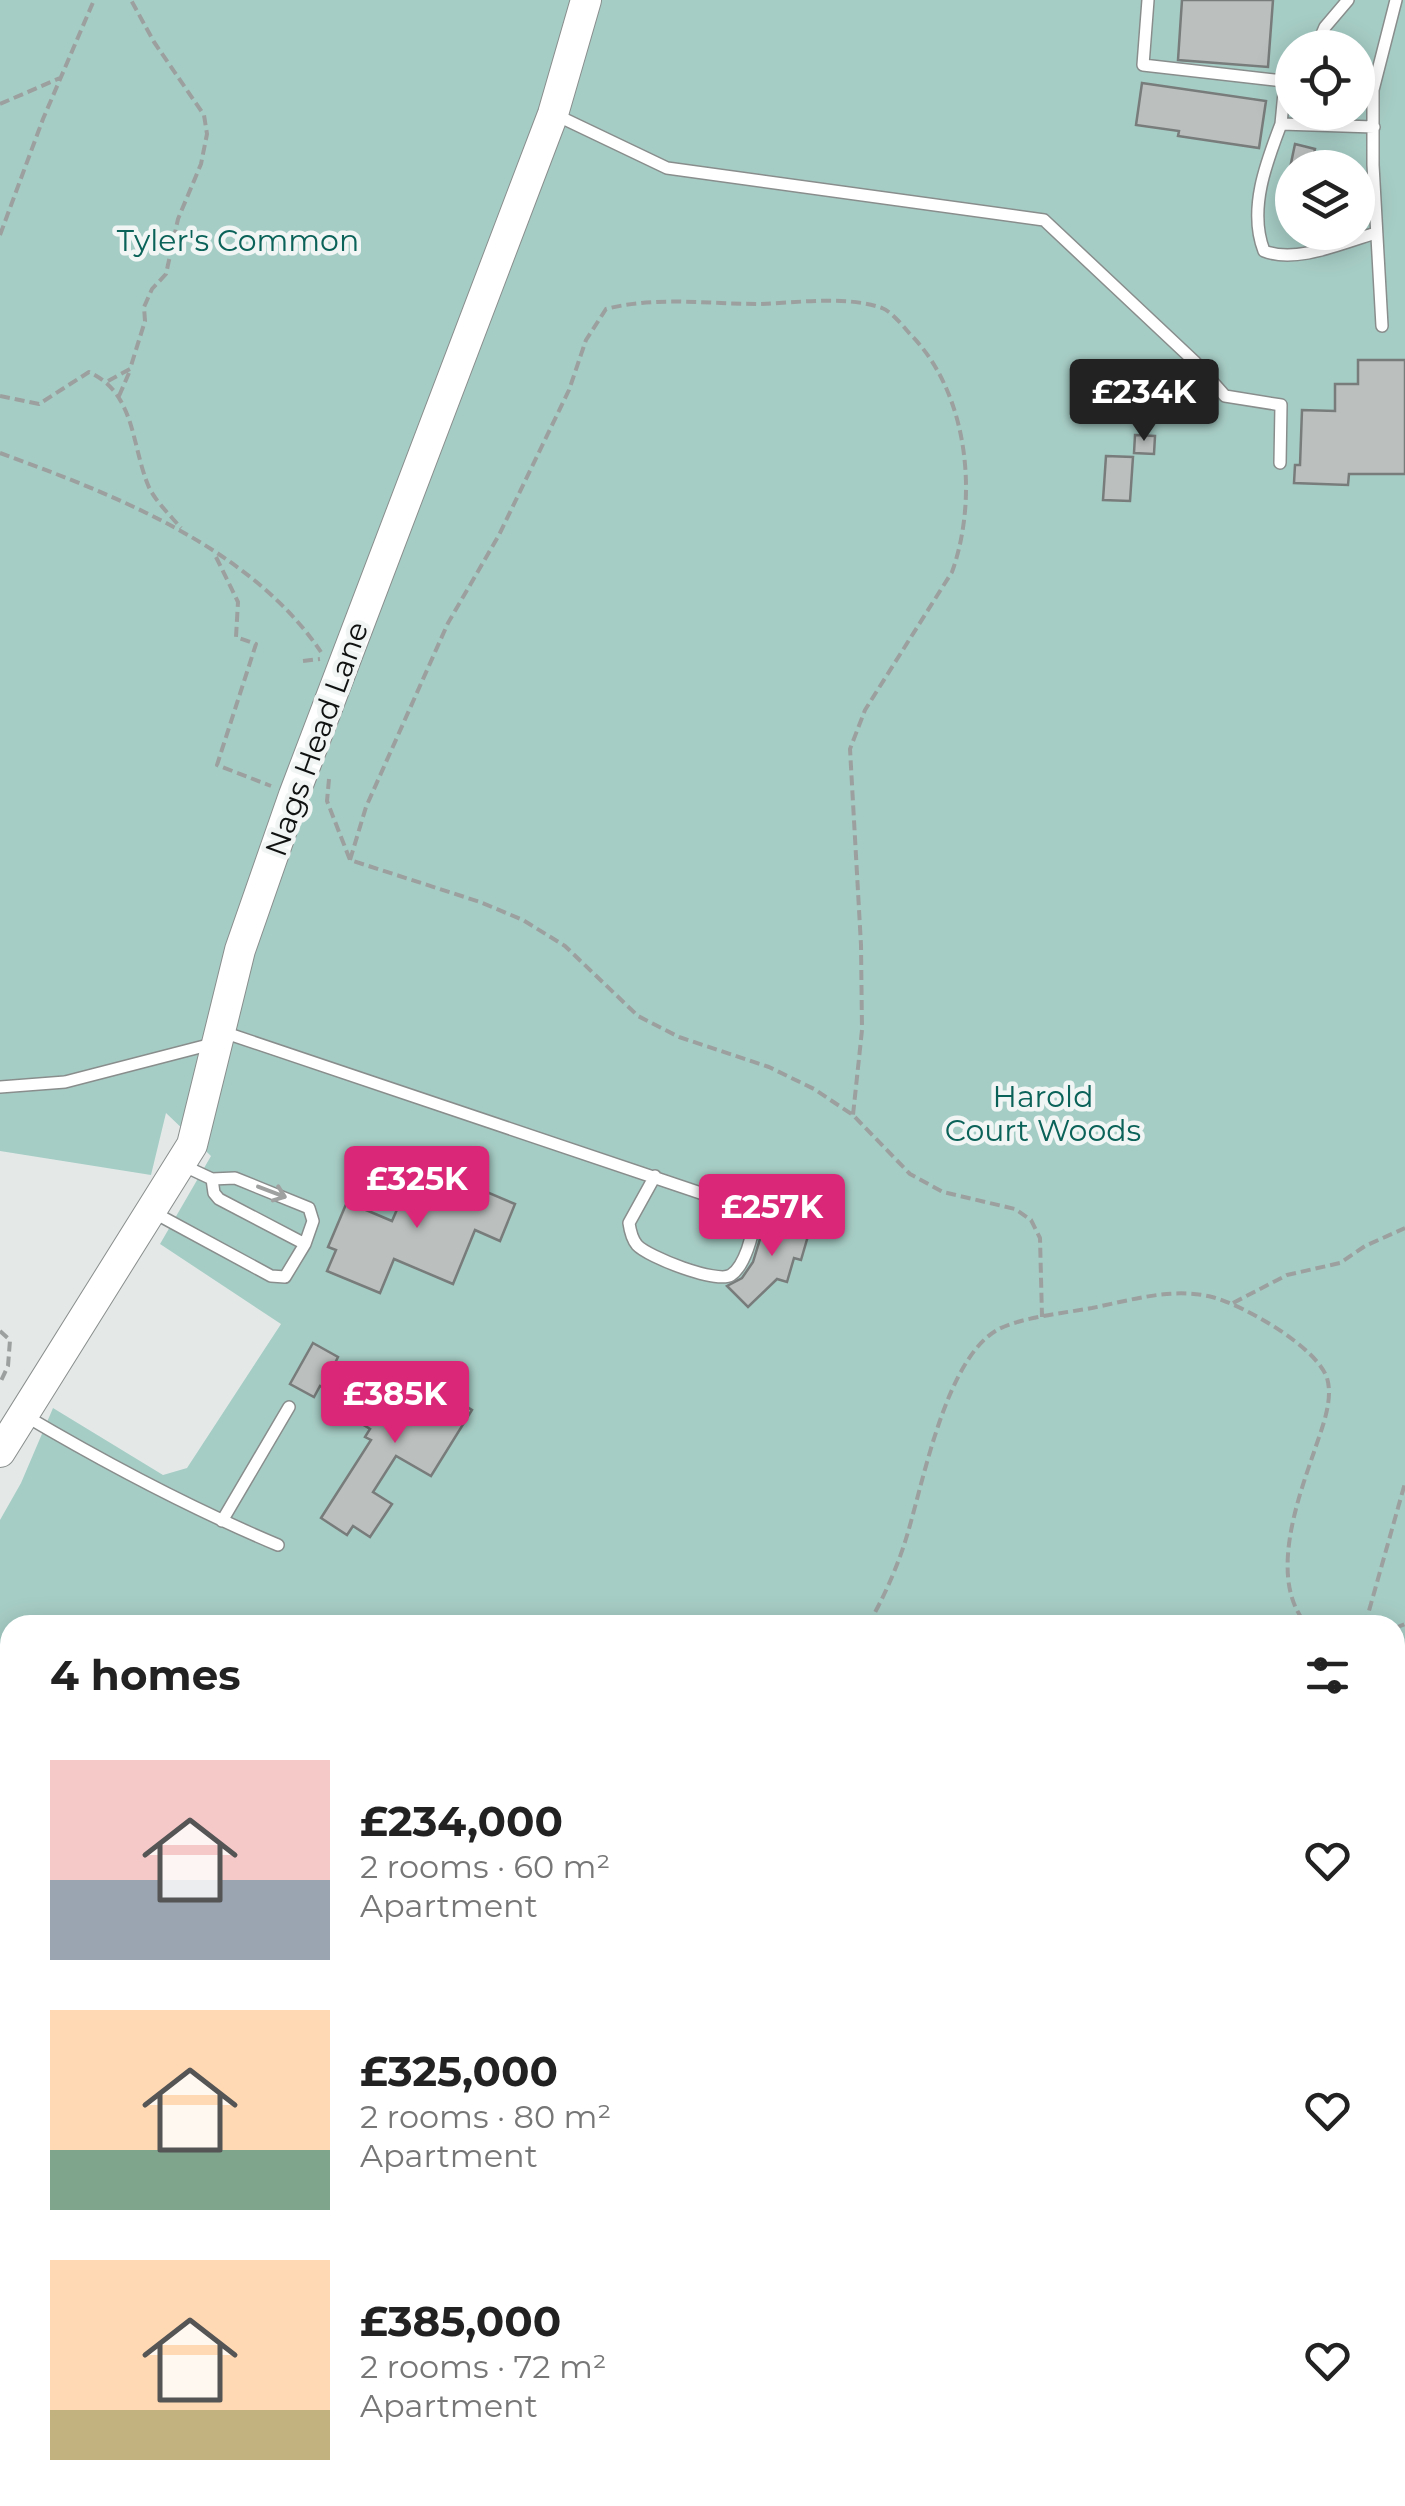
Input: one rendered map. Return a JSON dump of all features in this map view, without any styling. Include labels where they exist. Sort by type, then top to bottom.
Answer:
[{"type":"street","name":"Nags Head Lane","points":[[0,1452],[192,1145],[240,950],[294,795],[552,114],[586,0]]},
{"type":"lane","points":[[1148,0],[1143,66],[1275,80]]},
{"type":"lane","points":[[1324,30],[1348,0]]},
{"type":"lane","points":[[1375,82],[1396,0]]},
{"type":"lane","points":[[552,114],[667,168],[1044,220],[1194,361],[1225,396],[1281,405],[1280,463]]},
{"type":"lane","points":[[1279,130],[1262,174],[1259,211],[1264,251],[1288,255],[1376,233]]},
{"type":"lane","points":[[1374,130],[1382,326]]},
{"type":"lane","points":[[0,1086],[64,1082],[218,1037],[655,1176],[751,1211],[753,1230],[735,1273],[727,1278],[710,1277],[648,1252],[634,1242],[629,1223],[655,1176]]},
{"type":"lane","points":[[150,1211],[271,1276],[288,1274],[313,1222],[309,1208],[235,1178],[212,1179],[180,1164]]},
{"type":"lane","points":[[212,1179],[219,1199],[305,1244]]},
{"type":"lane","points":[[222,1521],[288,1407]]},
{"type":"lane","points":[[23,1414],[104,1463],[278,1546]]},
{"type":"path","points":[[0,236],[94,0]]},
{"type":"path","points":[[118,396],[146,321],[144,307],[152,288],[166,274],[178,219],[201,164],[206,134],[204,115],[154,42],[132,0]]},
{"type":"path","points":[[0,104],[60,78]]},
{"type":"path","points":[[350,860],[366,808],[448,623],[499,535],[569,390],[586,340],[606,310],[632,302],[857,303],[886,309],[921,345],[952,401],[960,428],[965,518],[961,548],[952,572],[865,710],[850,749],[862,979],[854,1116]]},
{"type":"path","points":[[108,381],[130,369]]},
{"type":"path","points":[[0,396],[39,404],[89,372],[108,381],[136,441],[148,488],[184,532]]},
{"type":"path","points":[[0,453],[87,485],[184,532],[272,594],[299,620],[325,658],[303,660]]},
{"type":"path","points":[[214,553],[238,602],[236,637],[256,644],[218,765],[294,795]]},
{"type":"path","points":[[330,777],[327,801],[350,860],[523,920],[565,946],[638,1016],[679,1037],[769,1067],[814,1089],[854,1116],[910,1174],[943,1192],[1015,1209],[1030,1220],[1040,1238],[1042,1317]]},
{"type":"path","points":[[1233,1303],[1288,1275],[1340,1262],[1405,1228]]},
{"type":"path","points":[[872,1615],[905,1540],[926,1462],[962,1368],[978,1346],[998,1329],[1042,1317],[1174,1293],[1233,1303],[1293,1341],[1326,1376],[1329,1395],[1322,1428],[1285,1560],[1288,1587],[1298,1615]]},
{"type":"path","points":[[0,1330],[10,1340],[8,1366],[0,1383]]},
{"type":"path","points":[[1368,1615],[1405,1484]]},
{"type":"green space","points":[[0,0],[1405,0],[1405,1615],[0,1615],[0,1520],[21,1483],[53,1408],[163,1475],[187,1468],[281,1324],[160,1244],[211,1156],[166,1113],[151,1175],[0,1151]]},
{"type":"building","points":[[1182,0],[1273,0],[1268,67],[1178,60]]},
{"type":"building","points":[[1142,83],[1266,101],[1259,148],[1178,136],[1179,131],[1136,125]]},
{"type":"building","points":[[1295,144],[1315,149],[1315,150],[1294,150]]},
{"type":"building","points":[[1358,360],[1405,360],[1405,474],[1349,474],[1348,485],[1294,483],[1295,465],[1300,465],[1302,410],[1335,411],[1335,384],[1358,384]]},
{"type":"building","points":[[1135,435],[1155,436],[1154,454],[1134,453]]},
{"type":"building","points":[[1106,456],[1133,457],[1130,501],[1103,500]]},
{"type":"building","points":[[423,1165],[515,1204],[500,1241],[475,1230],[453,1284],[394,1259],[380,1293],[327,1271],[336,1250],[328,1247],[347,1202],[392,1221],[408,1184],[414,1187]]},
{"type":"building","points":[[767,1216],[810,1229],[801,1260],[794,1258],[787,1282],[777,1279],[748,1307],[727,1286],[742,1278],[753,1262]]},
{"type":"building","points":[[313,1343],[338,1357],[334,1365],[342,1370],[330,1391],[320,1386],[314,1397],[290,1384]]},
{"type":"building","points":[[406,1370],[472,1410],[431,1476],[396,1456],[373,1492],[392,1504],[370,1537],[353,1526],[347,1535],[321,1518],[371,1440],[365,1437],[370,1429],[351,1417],[372,1384],[391,1395]]},
{"type":"park label","name":"Tyler's Common","points":[[238,241]]},
{"type":"park label","name":"Harold Court Woods","points":[[1043,1114]]}]
